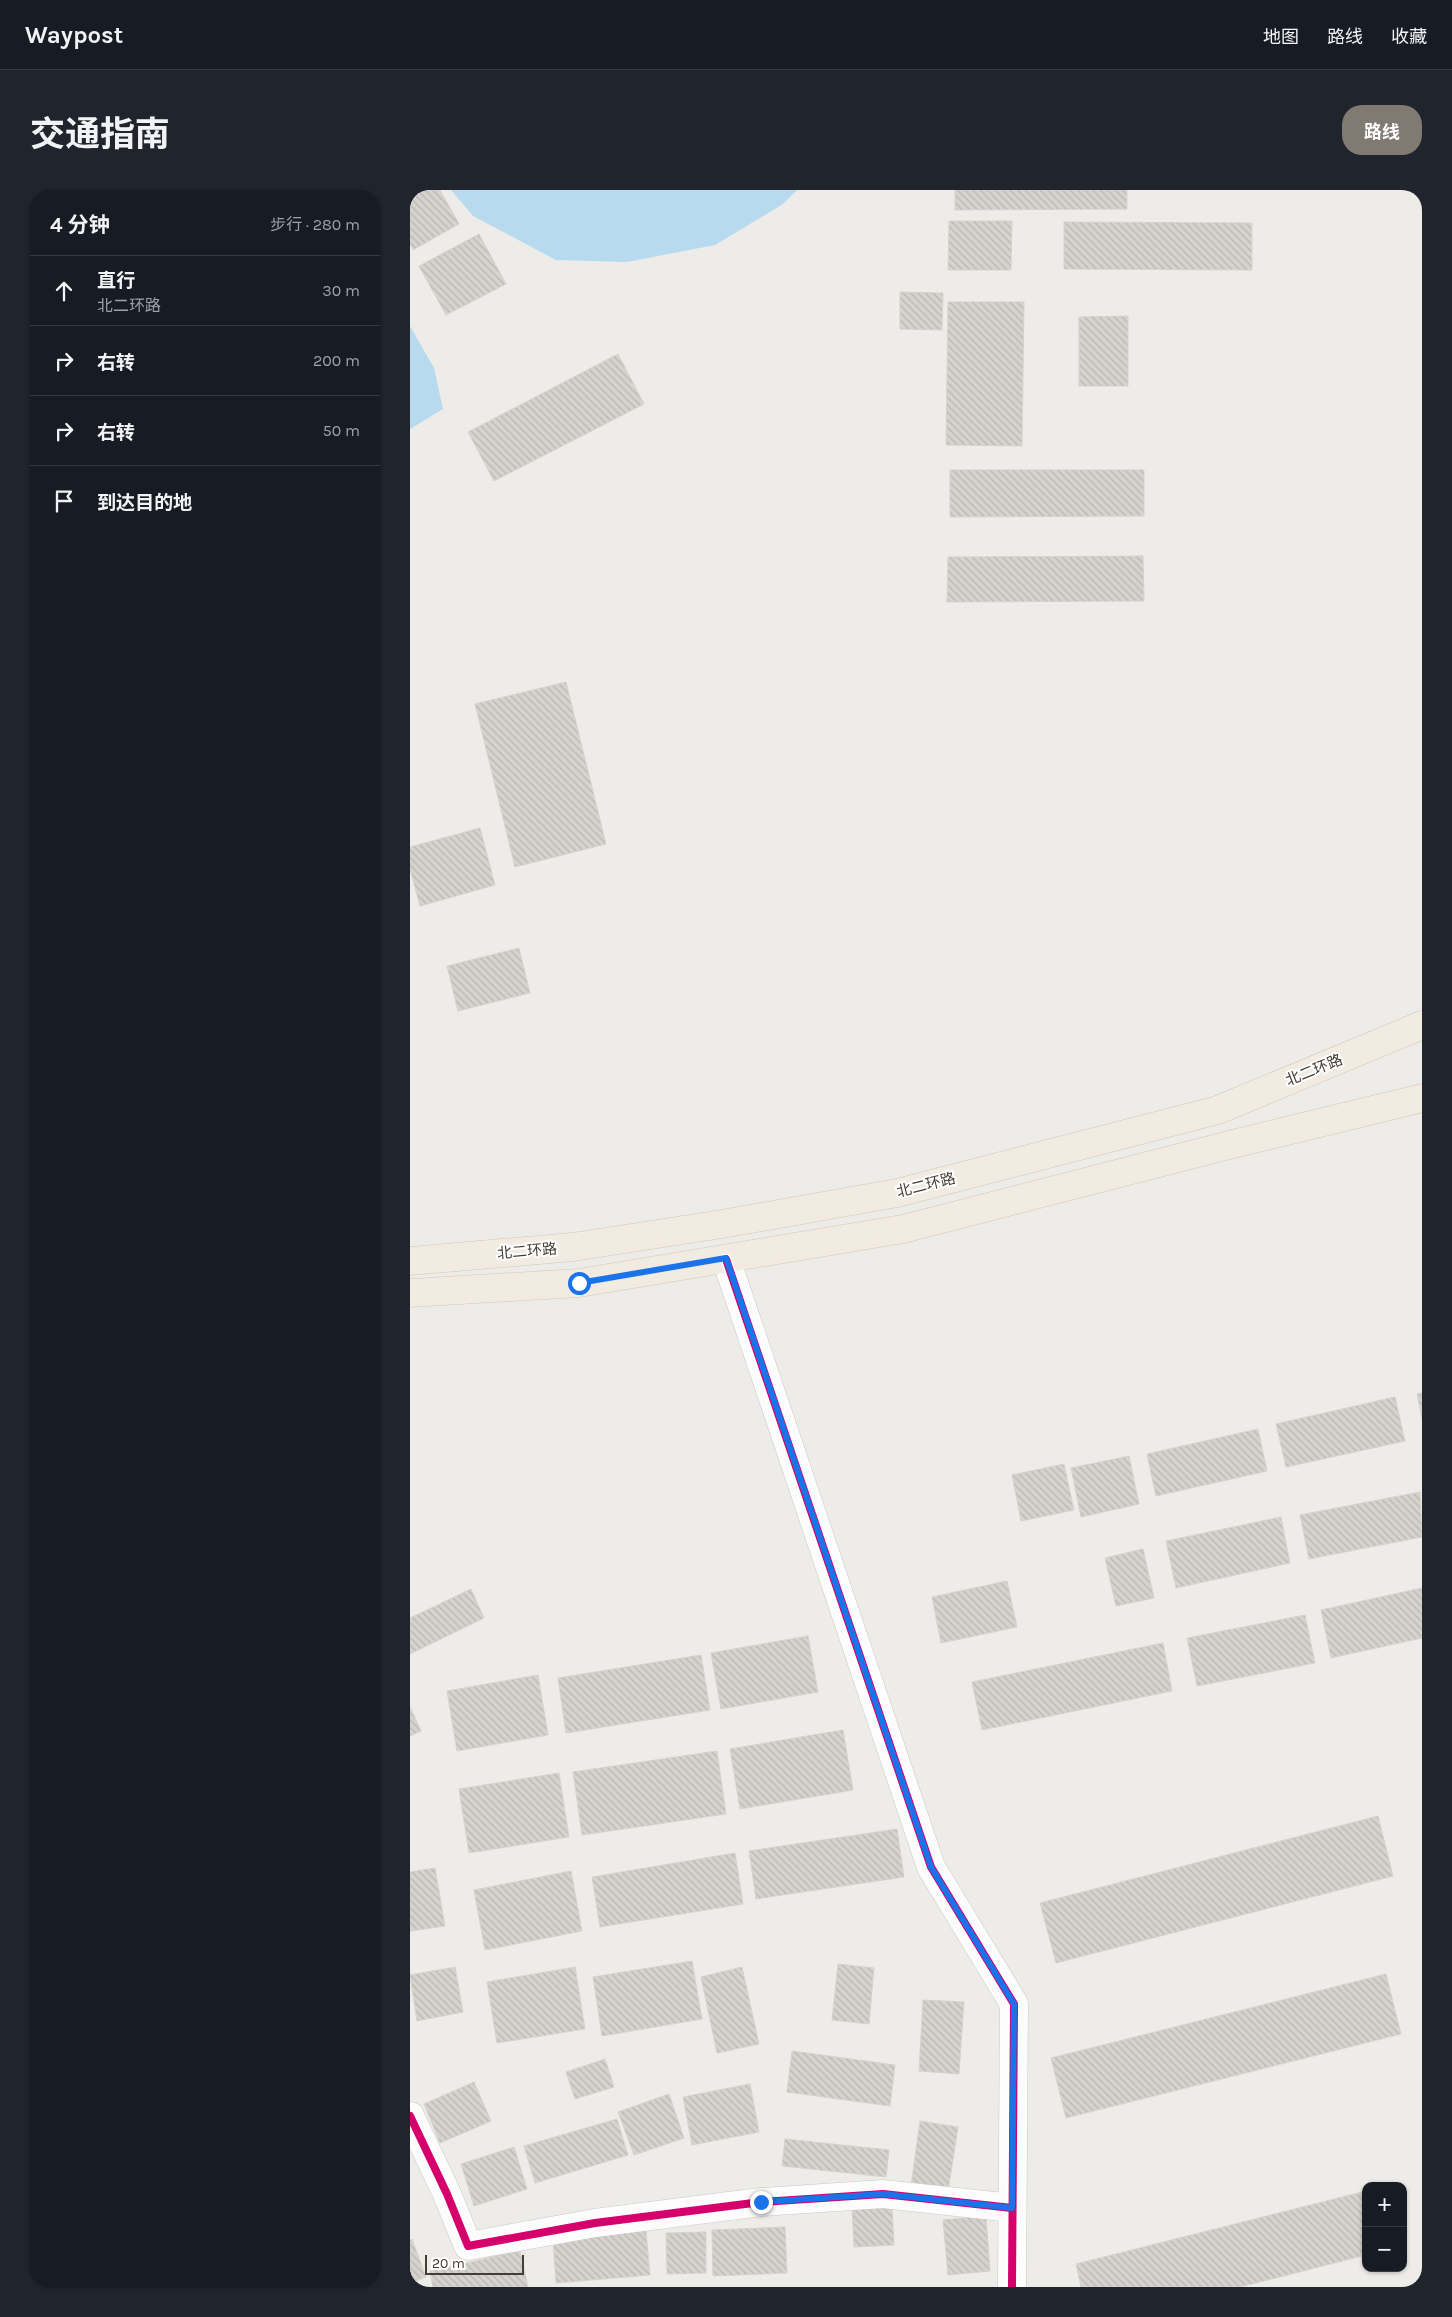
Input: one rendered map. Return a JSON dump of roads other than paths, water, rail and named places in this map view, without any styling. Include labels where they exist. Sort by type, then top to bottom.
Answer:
[{"type":"main road","name":"北二环路","points":[[410,1261],[573,1247],[722,1224],[897,1193],[1218,1110],[1422,1025]]},
{"type":"main road","points":[[410,1293],[579,1283],[903,1229],[1229,1145],[1422,1098]]},
{"type":"street","points":[[726,1258],[931,1867],[1014,2004],[1012,2287]]},
{"type":"street","points":[[410,2116],[447,2194],[468,2246],[595,2223],[770,2202],[883,2194],[1012,2208]]},
{"type":"water","points":[[451,190],[797,190],[783,204],[715,245],[627,262],[556,260],[473,216]]},
{"type":"water","points":[[410,326],[434,368],[443,409],[410,429]]}]
